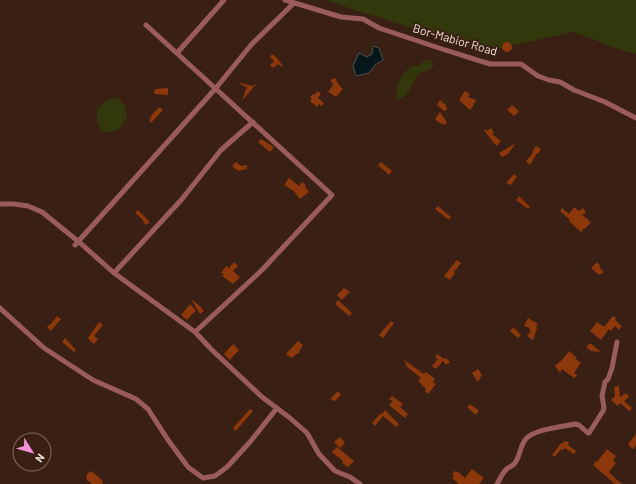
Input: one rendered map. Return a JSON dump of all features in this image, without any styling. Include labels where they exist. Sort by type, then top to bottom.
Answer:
[{"type":"street","points":[[177,53],[224,0]]},
{"type":"street","name":"Bor-Mabior Road","points":[[285,0],[341,17],[363,19],[379,28],[490,64],[521,64],[538,76],[560,82],[574,90],[606,102],[636,118]]},
{"type":"street","points":[[77,244],[216,88],[251,45],[294,3]]},
{"type":"street","points":[[146,25],[332,195],[262,270],[194,332]]},
{"type":"street","points":[[114,273],[182,199],[221,150],[253,122]]},
{"type":"street","points":[[0,204],[28,206],[42,212],[77,244],[194,332],[262,397],[307,433],[319,454],[335,471],[350,477],[360,484]]},
{"type":"street","points":[[0,308],[44,348],[93,380],[136,399],[148,409],[188,467],[203,478],[214,476],[227,467],[250,442],[277,408]]},
{"type":"street","points":[[498,484],[506,469],[512,467],[515,463],[525,439],[532,434],[575,424],[579,425],[590,433],[604,411],[602,396],[605,382],[610,375],[612,368],[617,342]]},
{"type":"green space","points":[[326,0],[636,0],[636,54],[573,32],[486,51]]},
{"type":"green space","points":[[425,60],[432,60],[434,65],[431,69],[418,74],[408,92],[399,99],[396,96],[402,75],[411,66],[418,66]]},
{"type":"green space","points":[[117,97],[125,106],[127,118],[117,130],[110,132],[101,131],[97,122],[97,109],[106,101]]},
{"type":"shaded area","points":[[373,46],[379,48],[383,60],[375,65],[369,73],[356,76],[353,66],[359,53],[367,57],[372,54]]},
{"type":"building","points":[[505,42],[509,42],[511,43],[511,51],[505,52],[502,49],[502,45]]},
{"type":"building","points":[[272,54],[283,66],[282,67],[278,64],[273,68],[270,65],[274,61],[270,57]]},
{"type":"building","points":[[335,78],[343,89],[336,97],[328,92],[333,85],[330,80]]},
{"type":"building","points":[[257,83],[242,101],[246,89],[248,88],[240,84],[252,86]]},
{"type":"building","points":[[168,88],[168,95],[154,94],[155,89]]},
{"type":"building","points":[[318,91],[321,94],[318,98],[324,103],[322,106],[319,104],[317,107],[310,101],[312,98],[310,97]]},
{"type":"building","points":[[465,91],[470,94],[468,97],[476,100],[470,110],[459,100]]},
{"type":"building","points":[[440,100],[446,105],[447,110],[444,111],[437,105]]},
{"type":"building","points":[[512,105],[519,111],[514,116],[507,110]]},
{"type":"building","points":[[159,107],[163,110],[151,123],[149,120],[151,118],[150,117]]},
{"type":"building","points":[[440,112],[447,122],[444,125],[435,119]]},
{"type":"building","points":[[491,128],[494,133],[492,134],[501,141],[497,146],[484,130],[485,129],[487,131]]},
{"type":"building","points":[[261,139],[274,147],[270,152],[258,142]]},
{"type":"building","points":[[516,143],[508,154],[502,157],[499,153]]},
{"type":"building","points":[[536,146],[541,149],[530,165],[526,161],[533,153],[532,152]]},
{"type":"building","points":[[236,162],[241,166],[247,165],[247,169],[238,171],[232,166]]},
{"type":"building","points":[[381,162],[392,171],[389,175],[378,165]]},
{"type":"building","points":[[514,174],[517,177],[511,185],[506,183]]},
{"type":"building","points":[[289,178],[299,186],[302,182],[306,185],[305,187],[309,192],[300,199],[292,189],[284,185]]},
{"type":"building","points":[[519,196],[530,207],[528,209],[516,200]]},
{"type":"building","points":[[438,206],[451,217],[449,220],[435,209]]},
{"type":"building","points":[[574,207],[579,211],[583,208],[586,212],[582,215],[591,222],[581,232],[560,211],[562,208],[569,214]]},
{"type":"building","points":[[138,210],[150,222],[148,224],[146,225],[143,222],[144,221],[135,213]]},
{"type":"building","points":[[457,260],[461,263],[450,280],[444,276]]},
{"type":"building","points":[[234,262],[238,266],[233,271],[240,277],[233,284],[222,276],[224,274],[221,273],[226,266],[229,268]]},
{"type":"building","points":[[597,262],[600,266],[599,267],[604,272],[599,275],[591,268]]},
{"type":"building","points":[[344,288],[350,292],[342,300],[337,295]]},
{"type":"building","points":[[191,299],[201,307],[204,311],[200,314]]},
{"type":"building","points":[[338,300],[352,313],[349,316],[335,304]]},
{"type":"building","points":[[190,304],[196,310],[187,320],[181,315]]},
{"type":"building","points":[[57,316],[61,319],[51,331],[47,327]]},
{"type":"building","points":[[613,316],[622,326],[619,330],[615,326],[611,331],[609,329],[601,340],[590,331],[597,322],[604,327]]},
{"type":"building","points":[[528,318],[538,324],[533,340],[527,336],[531,331],[529,330],[530,328],[524,326]]},
{"type":"building","points":[[391,321],[394,323],[383,338],[379,335]]},
{"type":"building","points":[[99,322],[103,325],[94,336],[98,339],[94,344],[88,338]]},
{"type":"building","points":[[513,327],[521,335],[518,338],[510,331]]},
{"type":"building","points":[[65,338],[76,350],[74,352],[62,342]]},
{"type":"building","points":[[298,341],[303,345],[299,351],[300,352],[291,358],[286,354]]},
{"type":"building","points":[[590,343],[601,352],[591,351],[586,347]]},
{"type":"building","points":[[233,344],[239,350],[230,360],[224,354]]},
{"type":"building","points":[[569,351],[581,363],[574,373],[577,375],[574,378],[562,369],[560,373],[555,366]]},
{"type":"building","points":[[437,354],[444,359],[446,358],[450,362],[446,365],[443,361],[436,369],[432,366],[438,359],[435,357]]},
{"type":"building","points":[[404,360],[424,374],[426,372],[435,379],[433,382],[436,384],[428,394],[425,391],[426,389],[418,381],[421,378],[407,367]]},
{"type":"building","points":[[478,369],[482,375],[478,382],[472,373]]},
{"type":"building","points":[[619,386],[620,397],[626,393],[629,397],[624,401],[632,408],[629,411],[620,403],[618,406],[611,400],[615,396],[614,387]]},
{"type":"building","points":[[338,391],[341,395],[335,401],[330,399]]},
{"type":"building","points":[[392,396],[403,404],[400,407],[408,414],[405,418],[389,405],[393,401],[389,399]]},
{"type":"building","points":[[470,404],[479,411],[476,415],[467,407]]},
{"type":"building","points":[[250,409],[253,411],[236,431],[233,428]]},
{"type":"building","points":[[385,410],[399,424],[396,427],[383,416],[375,426],[372,423]]},
{"type":"building","points":[[636,434],[636,445],[633,449],[628,444]]},
{"type":"building","points":[[340,437],[345,443],[340,448],[334,442]]},
{"type":"building","points":[[564,441],[569,442],[568,445],[576,451],[574,454],[565,448],[563,450],[561,449],[555,457],[552,455],[561,443],[562,444]]},
{"type":"building","points":[[337,447],[354,461],[348,467],[332,452]]},
{"type":"building","points":[[607,449],[616,456],[613,460],[616,463],[609,472],[622,484],[615,484],[593,465]]},
{"type":"building","points":[[472,469],[484,478],[479,484],[459,484],[452,478],[454,475],[452,474],[455,471],[465,478]]},
{"type":"building","points":[[90,471],[102,480],[103,484],[92,484],[87,480],[86,476]]}]
